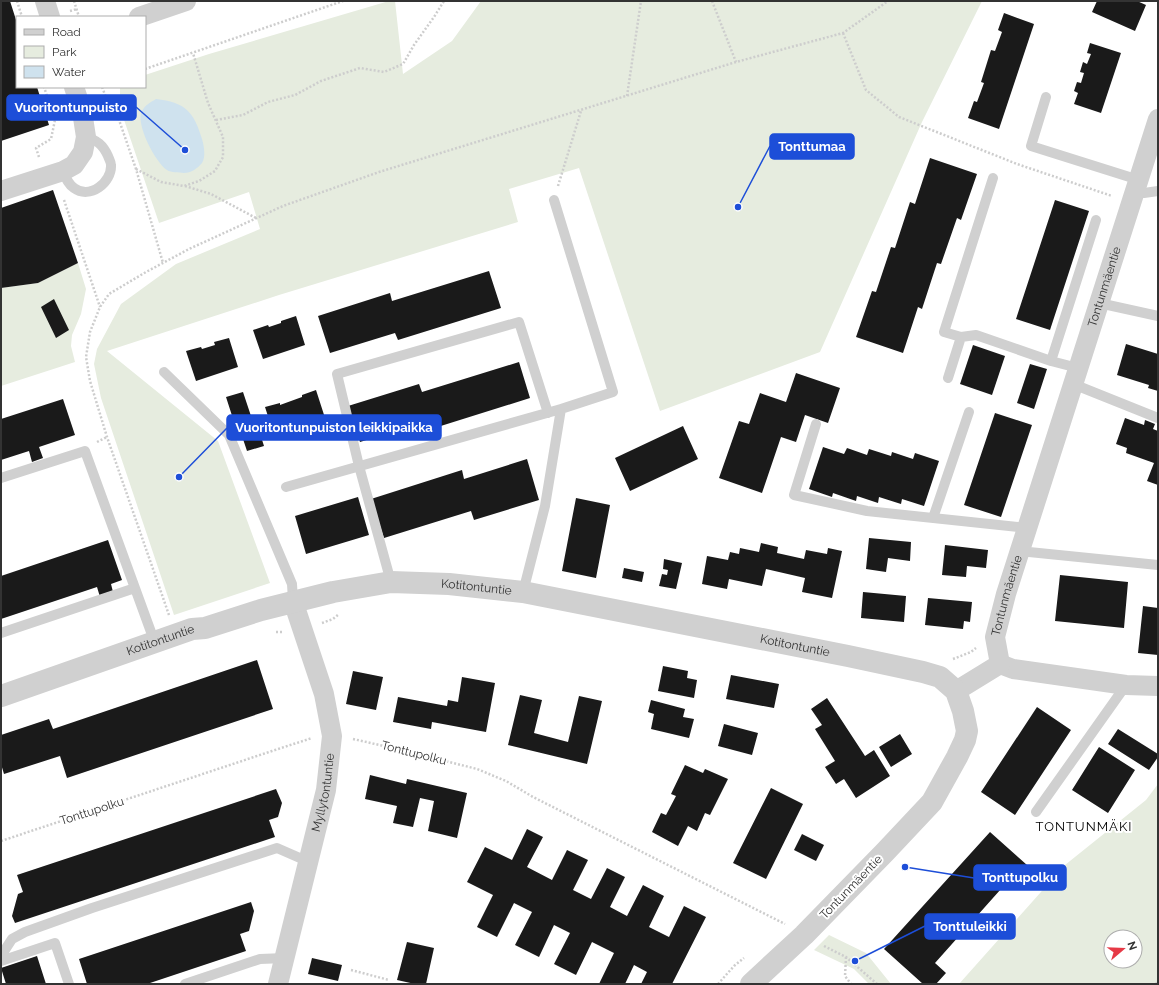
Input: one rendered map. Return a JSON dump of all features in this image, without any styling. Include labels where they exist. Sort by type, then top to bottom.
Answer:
[{"type":"street","points":[[45,1],[50,16]]},
{"type":"street","points":[[142,16],[176,3]]},
{"type":"street","points":[[1,191],[63,171],[74,165],[83,152],[86,137],[82,111],[74,88]]},
{"type":"street","name":"Tontunmäentie","points":[[1000,664],[996,637],[1006,594],[1158,119]]},
{"type":"street","name":"Kotitontuntie","points":[[1,696],[192,630],[205,628],[293,601],[333,592],[391,582],[449,584],[523,592],[923,672],[940,677],[956,691]]},
{"type":"street","name":"Myllytontuntie","points":[[278,984],[326,790],[332,736],[324,694],[293,601]]},
{"type":"street","points":[[956,691],[1000,664],[1013,669],[1126,685],[1158,686]]},
{"type":"street","name":"Tontunmäentie","points":[[751,984],[797,928],[885,852],[932,802],[954,764],[965,740],[967,731],[963,711],[956,691]]},
{"type":"lane","points":[[1046,96],[1031,146],[1135,191],[1144,193],[1158,191]]},
{"type":"lane","points":[[63,171],[68,182],[76,190],[84,192],[100,188],[109,177],[111,164],[105,149],[95,139],[86,137]]},
{"type":"lane","points":[[993,178],[944,332],[961,337],[976,335],[1051,361],[1076,376],[1158,418]]},
{"type":"lane","points":[[286,487],[548,413],[613,392],[554,200]]},
{"type":"lane","points":[[1051,361],[1096,220]]},
{"type":"lane","points":[[1099,301],[1108,305],[1158,316]]},
{"type":"lane","points":[[391,582],[359,466],[337,374],[519,322],[548,413]]},
{"type":"lane","points":[[948,378],[961,337]]},
{"type":"lane","points":[[164,372],[228,434],[292,584],[293,601]]},
{"type":"lane","points":[[523,592],[545,506],[561,409]]},
{"type":"lane","points":[[933,518],[969,412]]},
{"type":"lane","points":[[816,424],[794,495],[867,511],[1027,528]]},
{"type":"lane","points":[[1,478],[85,451],[155,643]]},
{"type":"lane","points":[[1020,550],[1158,565]]},
{"type":"lane","points":[[1,633],[135,588]]},
{"type":"lane","points":[[1036,812],[1126,685]]},
{"type":"lane","points":[[1,956],[12,939],[25,932],[92,908],[277,848],[309,862]]},
{"type":"lane","points":[[1,961],[55,943],[69,984]]},
{"type":"lane","points":[[184,984],[260,959],[285,958]]},
{"type":"path","points":[[17,1],[22,16]]},
{"type":"path","points":[[74,1],[80,16]]},
{"type":"path","points":[[146,69],[343,1]]},
{"type":"path","points":[[216,120],[243,115],[268,102],[295,95],[321,81],[360,68],[384,72],[403,64],[444,1]]},
{"type":"path","points":[[627,96],[641,1]]},
{"type":"path","points":[[712,1],[736,62]]},
{"type":"path","points":[[170,617],[107,437],[90,381],[86,357],[90,332],[100,307],[109,294],[189,249],[283,206],[379,172],[736,62],[843,33],[888,1]]},
{"type":"path","points":[[843,33],[866,90],[898,117],[1017,164],[1135,191]]},
{"type":"path","points":[[184,186],[199,181],[214,172],[223,157],[223,137],[208,103],[193,53]]},
{"type":"path","points":[[36,148],[51,139],[55,120],[44,88]]},
{"type":"path","points":[[102,88],[111,110],[118,117],[136,169],[163,263]]},
{"type":"path","points":[[554,200],[581,110]]},
{"type":"path","points":[[136,169],[161,182],[184,186],[211,194],[256,218]]},
{"type":"path","points":[[62,194],[100,307]]},
{"type":"path","points":[[276,632],[303,629],[333,619],[341,611]]},
{"type":"path","name":"Tonttupolku","points":[[1,841],[307,739],[332,736],[354,739],[476,769],[506,781],[533,797],[785,924]]},
{"type":"path","points":[[780,929],[785,924],[797,928],[846,957],[877,984]]},
{"type":"path","points":[[718,984],[734,966],[746,957]]},
{"type":"path","points":[[846,957],[845,976],[851,984]]},
{"type":"path","points":[[351,970],[389,980]]},
{"type":"green space","points":[[389,1],[395,1],[403,74],[452,41],[481,1],[982,1],[922,122],[820,352],[660,411],[579,168],[509,189],[518,222],[279,295],[107,351],[218,441],[270,583],[174,615],[101,398],[94,364],[97,349],[121,304],[176,264],[260,229],[249,192],[159,223],[120,108],[120,88],[146,88],[146,75],[209,54]]},
{"type":"green space","points":[[78,263],[86,289],[81,314],[72,335],[71,346],[75,362],[1,386],[1,288],[38,283]]},
{"type":"green space","points":[[1158,784],[1158,984],[959,984],[1065,865],[1146,800]]},
{"type":"green space","points":[[829,935],[866,953],[891,984],[869,984],[854,969],[814,950]]},
{"type":"water","points":[[156,99],[166,100],[181,106],[192,115],[196,122],[202,139],[204,155],[202,163],[192,171],[184,173],[167,170],[157,159],[147,142],[141,124],[142,111],[148,104]]},
{"type":"building","points":[[1,1],[10,1],[16,20],[16,88],[37,88],[49,125],[1,141]]},
{"type":"building","points":[[1097,1],[1137,1],[1146,5],[1135,31],[1092,12]]},
{"type":"building","points":[[1004,13],[1034,24],[999,129],[968,118],[974,101],[977,102],[984,83],[981,82],[991,50],[995,51],[1002,32],[998,30]]},
{"type":"building","points":[[1090,43],[1121,53],[1101,113],[1074,104],[1078,93],[1074,91],[1077,82],[1081,83],[1084,73],[1080,72],[1083,62],[1087,64],[1091,54],[1087,53]]},
{"type":"building","points":[[930,158],[977,174],[961,220],[957,218],[941,264],[937,263],[922,309],[918,307],[903,353],[856,337],[872,291],[876,292],[891,247],[895,248],[910,202],[915,204]]},
{"type":"building","points":[[53,190],[78,263],[38,283],[1,288],[1,208]]},
{"type":"building","points":[[1055,200],[1089,211],[1050,330],[1016,319]]},
{"type":"building","points":[[489,271],[501,308],[398,340],[395,333],[330,353],[318,316],[390,293],[392,301]]},
{"type":"building","points":[[54,299],[69,330],[56,338],[41,307]]},
{"type":"building","points":[[296,316],[305,345],[263,359],[253,330],[268,325],[269,327]]},
{"type":"building","points":[[229,338],[238,367],[196,381],[186,351],[201,347],[202,349],[215,345],[214,342]]},
{"type":"building","points":[[1126,344],[1158,354],[1158,391],[1148,388],[1149,385],[1117,375]]},
{"type":"building","points":[[973,345],[1005,356],[992,395],[960,384]]},
{"type":"building","points":[[519,362],[530,398],[428,430],[425,422],[360,442],[348,406],[419,384],[422,392]]},
{"type":"building","points":[[1030,364],[1047,369],[1034,409],[1017,403]]},
{"type":"building","points":[[796,373],[840,388],[828,423],[805,415],[796,442],[781,437],[762,493],[719,478],[739,421],[749,424],[760,393],[786,402]]},
{"type":"building","points":[[316,390],[326,421],[275,438],[265,407],[280,403],[280,405]]},
{"type":"building","points":[[243,392],[252,419],[255,418],[264,446],[247,451],[238,424],[235,425],[226,397]]},
{"type":"building","points":[[63,399],[75,435],[39,447],[43,458],[32,462],[29,451],[1,460],[1,419]]},
{"type":"building","points":[[995,413],[1032,425],[1001,517],[964,505]]},
{"type":"building","points":[[1125,418],[1144,425],[1145,420],[1155,424],[1153,429],[1158,431],[1158,485],[1147,481],[1154,463],[1126,453],[1127,448],[1116,444]]},
{"type":"building","points":[[683,426],[698,459],[630,491],[615,458]]},
{"type":"building","points":[[823,447],[844,454],[847,448],[867,455],[869,449],[891,456],[892,452],[913,459],[915,453],[939,461],[924,506],[902,499],[901,504],[879,497],[878,503],[857,496],[856,501],[833,493],[832,497],[809,489]]},
{"type":"building","points":[[527,459],[539,500],[474,520],[471,511],[384,538],[371,499],[462,470],[464,479]]},
{"type":"building","points":[[358,497],[369,535],[306,554],[295,516]]},
{"type":"building","points":[[576,498],[610,505],[596,578],[562,571]]},
{"type":"building","points":[[869,538],[911,542],[910,561],[888,558],[886,572],[866,569]]},
{"type":"building","points":[[108,540],[122,580],[111,584],[113,592],[100,597],[97,587],[1,619],[1,576]]},
{"type":"building","points":[[761,543],[778,547],[777,553],[804,559],[806,550],[827,554],[828,548],[842,551],[832,598],[802,592],[805,578],[766,569],[762,586],[729,579],[727,589],[702,584],[707,556],[728,560],[730,552],[739,554],[740,548],[759,552]]},
{"type":"building","points":[[945,545],[988,550],[986,568],[967,566],[966,577],[942,575]]},
{"type":"building","points":[[664,559],[682,563],[676,589],[659,586],[662,574],[667,575],[668,570],[663,569]]},
{"type":"building","points":[[624,568],[644,572],[642,582],[622,578]]},
{"type":"building","points":[[1060,575],[1128,582],[1124,628],[1055,621]]},
{"type":"building","points":[[863,592],[906,596],[904,622],[861,618]]},
{"type":"building","points":[[928,598],[972,602],[970,622],[964,621],[963,629],[925,625]]},
{"type":"building","points":[[1143,606],[1158,608],[1158,655],[1138,653]]},
{"type":"building","points":[[257,660],[273,709],[67,778],[60,756],[4,774],[1,764],[1,735],[49,719],[53,729]]},
{"type":"building","points":[[663,666],[688,671],[687,678],[697,680],[694,698],[658,691]]},
{"type":"building","points":[[353,671],[383,677],[376,710],[346,704]]},
{"type":"building","points":[[731,675],[779,684],[774,708],[726,699]]},
{"type":"building","points":[[462,677],[495,683],[486,732],[432,722],[431,729],[393,722],[398,697],[447,706],[448,700],[458,702]]},
{"type":"building","points":[[520,695],[542,700],[534,733],[568,742],[579,696],[602,701],[587,764],[508,745]]},
{"type":"building","points":[[827,698],[865,756],[874,750],[890,776],[856,798],[844,779],[836,784],[825,767],[835,761],[815,729],[822,725],[811,709]]},
{"type":"building","points":[[651,700],[685,709],[683,717],[694,719],[689,738],[651,729],[654,714],[648,712]]},
{"type":"building","points":[[1037,707],[1071,730],[1015,815],[981,792]]},
{"type":"building","points":[[724,724],[758,733],[752,755],[718,746]]},
{"type":"building","points":[[1118,729],[1158,754],[1158,757],[1149,770],[1108,744]]},
{"type":"building","points":[[900,734],[912,754],[891,767],[879,747]]},
{"type":"building","points":[[1099,747],[1135,770],[1108,813],[1072,790]]},
{"type":"building","points":[[685,765],[703,773],[705,769],[728,779],[710,815],[705,813],[697,831],[688,826],[678,846],[652,832],[661,813],[666,815],[676,796],[671,794]]},
{"type":"building","points":[[370,775],[406,784],[407,779],[467,793],[457,838],[428,831],[434,801],[420,798],[413,827],[393,823],[397,806],[365,799]]},
{"type":"building","points":[[771,788],[803,804],[766,879],[733,863]]},
{"type":"building","points":[[276,789],[282,803],[278,817],[269,820],[275,837],[15,923],[12,916],[18,894],[23,892],[17,875]]},
{"type":"building","points":[[527,829],[543,837],[527,867],[552,880],[567,850],[588,860],[573,890],[591,899],[607,868],[625,877],[610,907],[627,916],[643,885],[664,896],[649,927],[669,937],[684,906],[706,917],[672,984],[641,984],[647,972],[634,965],[625,984],[599,984],[614,953],[592,942],[576,975],[554,964],[570,933],[554,925],[539,957],[515,945],[532,912],[514,903],[497,937],[477,927],[493,895],[467,882],[485,847],[512,860]]},
{"type":"building","points":[[990,832],[1036,873],[1020,890],[1009,880],[935,963],[946,973],[936,984],[923,984],[884,949]]},
{"type":"building","points":[[802,834],[824,845],[816,861],[794,850]]},
{"type":"building","points":[[251,902],[254,911],[249,931],[240,934],[246,951],[147,984],[87,984],[79,959]]},
{"type":"building","points":[[407,942],[434,948],[426,984],[415,984],[397,980]]},
{"type":"building","points":[[37,956],[46,984],[6,984],[1,968]]},
{"type":"building","points":[[312,958],[342,965],[338,981],[308,974]]},
{"type":"place","name":"Vuoritontunpuisto","points":[[185,150]]},
{"type":"place","name":"Tonttumaa","points":[[738,207]]},
{"type":"place","name":"Vuoritontunpuiston leikkipaikka","points":[[179,477]]},
{"type":"place","name":"Tonttupolku","points":[[905,867]]},
{"type":"place","name":"Tonttuleikki","points":[[855,961]]},
{"type":"district","name":"TONTUNMÄKI","points":[[1084,826]]}]
